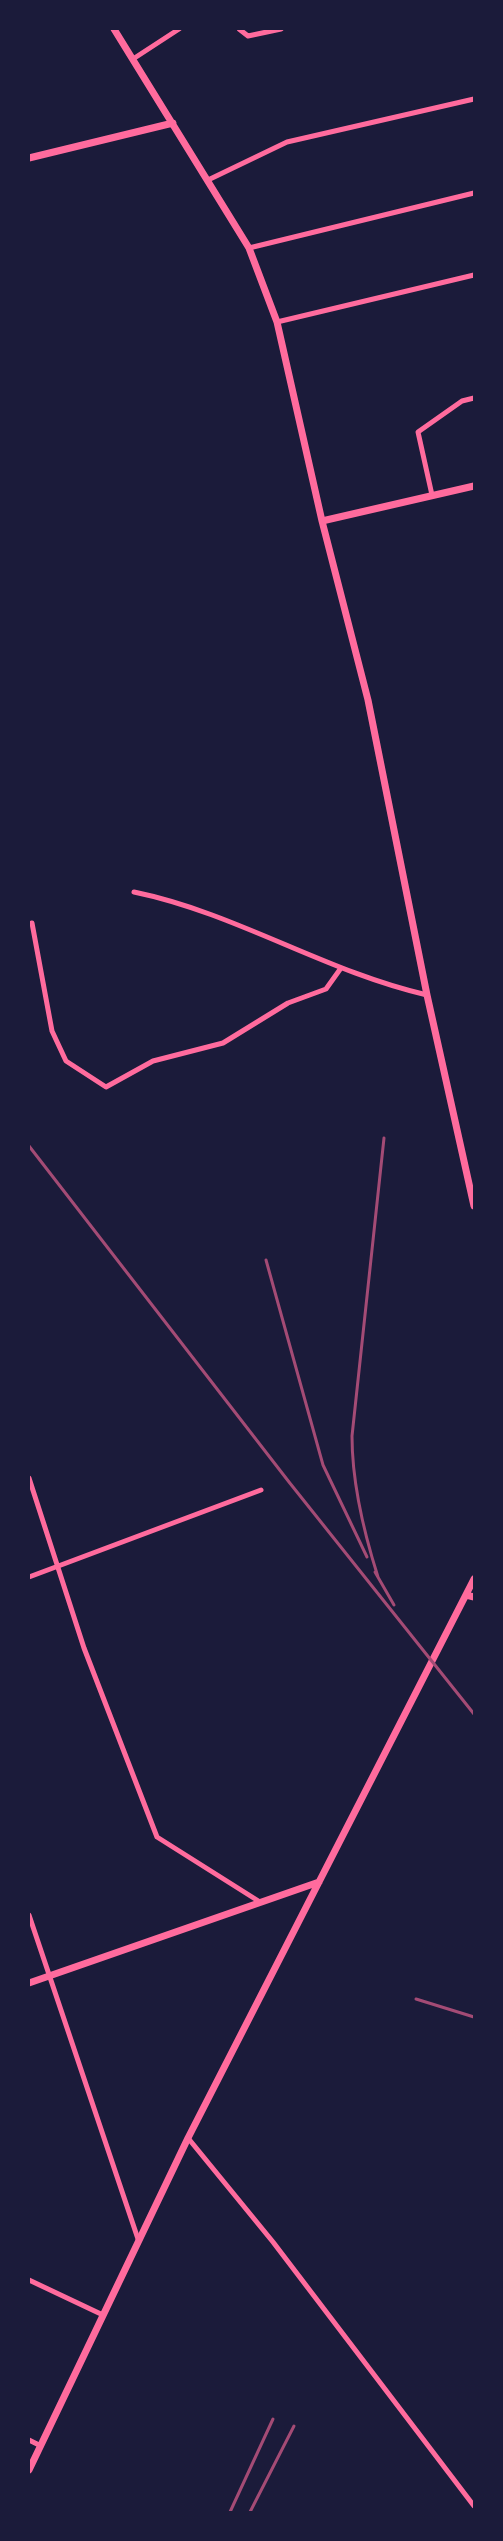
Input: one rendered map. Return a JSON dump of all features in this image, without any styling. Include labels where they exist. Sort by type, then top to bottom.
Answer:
[{"type":"street","points":[[114,29],[248,248],[277,322],[322,521],[368,700],[427,995],[474,1206]]},
{"type":"street","points":[[133,59],[179,29]]},
{"type":"street","points":[[239,29],[248,36],[281,29]]},
{"type":"street","points":[[208,180],[286,142],[474,99]]},
{"type":"street","points":[[29,158],[173,123]]},
{"type":"street","points":[[248,248],[474,193]]},
{"type":"street","points":[[277,322],[474,275]]},
{"type":"street","points":[[432,496],[418,432],[462,401],[474,398]]},
{"type":"street","points":[[322,521],[474,486]]},
{"type":"street","points":[[134,892],[168,899],[340,968],[399,988],[427,995]]},
{"type":"street","points":[[32,923],[52,1031],[62,1054],[66,1061],[106,1087],[153,1061],[223,1043],[288,1002],[326,989],[340,968]]},
{"type":"street","points":[[29,1478],[84,1648],[127,1754],[157,1837],[260,1902]]},
{"type":"street","points":[[29,1577],[261,1490]]},
{"type":"street","points":[[29,2470],[188,2138],[474,1579]]},
{"type":"street","points":[[466,1595],[474,1597]]},
{"type":"street","points":[[29,1983],[319,1882]]},
{"type":"street","points":[[29,1915],[138,2239]]},
{"type":"street","points":[[188,2138],[273,2242],[474,2506]]},
{"type":"street","points":[[29,2280],[103,2315]]},
{"type":"street","points":[[29,2440],[41,2446]]},
{"type":"railway","points":[[378,1577],[360,1508],[354,1472],[352,1436],[384,1138]]},
{"type":"railway","points":[[29,1146],[289,1482],[474,1714]]},
{"type":"railway","points":[[266,1260],[323,1465],[367,1557]]},
{"type":"railway","points":[[375,1572],[394,1605]]},
{"type":"railway","points":[[416,1999],[474,2017]]},
{"type":"railway","points":[[230,2512],[273,2419]]},
{"type":"railway","points":[[250,2512],[294,2426]]}]
